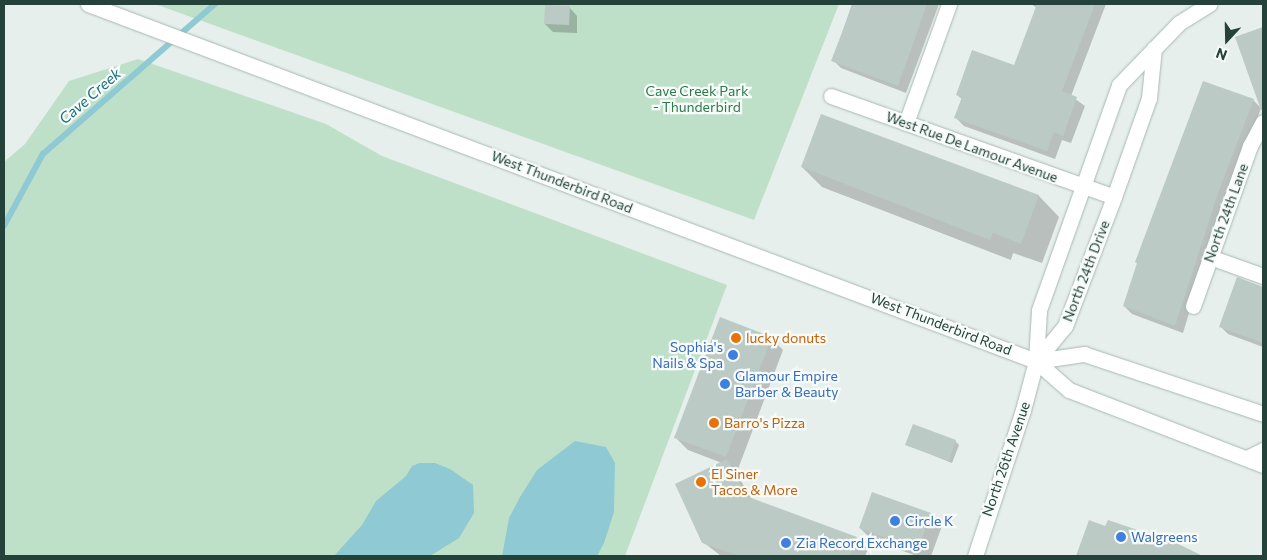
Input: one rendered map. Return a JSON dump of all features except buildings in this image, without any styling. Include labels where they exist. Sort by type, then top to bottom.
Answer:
[{"type":"street","name":"West Thunderbird Road","points":[[88,4],[228,54],[1036,361],[1069,390],[1263,464]]},
{"type":"street","points":[[906,123],[949,4]]},
{"type":"street","name":"North 24th Drive","points":[[1036,361],[1039,310],[1119,85],[1178,23],[1209,4]]},
{"type":"street","name":"North 24th Drive","points":[[1036,361],[1065,326],[1114,197],[1149,98],[1154,48]]},
{"type":"street","name":"West Rue De Lamour Avenue","points":[[831,96],[1114,197]]},
{"type":"street","name":"North 24th Lane","points":[[1193,306],[1250,146],[1263,122]]},
{"type":"street","points":[[1210,257],[1263,276]]},
{"type":"street","name":"West Thunderbird Road","points":[[1036,361],[1084,354],[1263,414]]},
{"type":"street","name":"North 26th Avenue","points":[[975,556],[1023,410],[1036,361]]},
{"type":"street","points":[[1246,458],[1263,450]]},
{"type":"green space","name":"Cave Creek Park - Thunderbird","points":[[155,4],[839,4],[754,220]]},
{"type":"green space","points":[[138,59],[326,124],[382,156],[727,285],[625,556],[4,556],[4,162],[25,144],[69,81]]},
{"type":"water","points":[[575,441],[606,447],[615,463],[614,512],[604,543],[597,556],[502,556],[509,518],[537,470]]},
{"type":"water","points":[[420,463],[435,463],[450,469],[473,485],[474,513],[459,538],[430,556],[334,556],[362,525],[376,501],[406,476],[412,466]]},
{"type":"waterway","name":"Cave Creek","points":[[4,226],[43,154],[215,4]]},
{"type":"place","name":"lucky donuts","points":[[736,338]]},
{"type":"place","name":"Sophia's Nails & Spa","points":[[733,355]]},
{"type":"place","name":"Glamour Empire Barber & Beauty","points":[[725,384]]},
{"type":"place","name":"Barro's Pizza","points":[[714,423]]},
{"type":"place","name":"El Siner Tacos & More","points":[[701,482]]},
{"type":"place","name":"Circle K","points":[[895,521]]},
{"type":"place","name":"Walgreens","points":[[1121,537]]},
{"type":"place","name":"Zia Record Exchange","points":[[786,543]]}]
